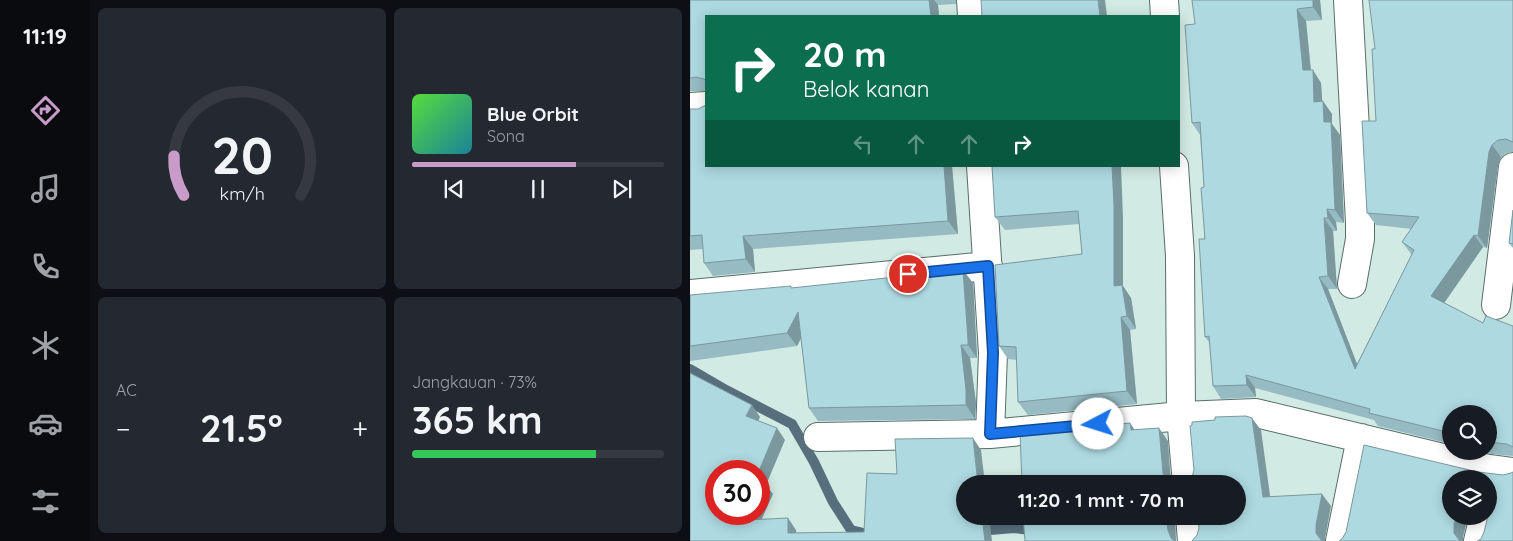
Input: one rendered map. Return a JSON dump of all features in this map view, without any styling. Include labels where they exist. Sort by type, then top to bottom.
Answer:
[{"type":"street","points":[[971,0],[972,15]]},
{"type":"street","points":[[1164,0],[1165,15]]},
{"type":"street","points":[[1348,0],[1360,222],[1360,239],[1352,284]]},
{"type":"street","points":[[690,107],[705,106]]},
{"type":"street","points":[[981,167],[993,353],[990,434]]},
{"type":"street","points":[[1174,167],[1180,256],[1181,416],[1186,475]]},
{"type":"street","points":[[1496,305],[1513,172]]},
{"type":"street","points":[[690,294],[988,266]]},
{"type":"street","points":[[818,437],[990,434],[1181,416],[1256,413],[1484,470]]},
{"type":"street","points":[[1340,541],[1361,438]]},
{"type":"street","points":[[1191,525],[1192,541]]},
{"type":"street","points":[[1478,541],[1482,525]]},
{"type":"building","points":[[690,0],[929,0],[931,15],[705,15],[705,80],[696,77],[690,78]]},
{"type":"building","points":[[981,0],[1098,0],[1100,15],[982,15]]},
{"type":"building","points":[[1192,0],[1313,0],[1313,7],[1297,9],[1303,70],[1313,70],[1314,102],[1323,101],[1324,122],[1331,122],[1335,210],[1327,209],[1328,218],[1324,218],[1328,276],[1319,277],[1355,369],[1414,250],[1402,242],[1419,217],[1367,213],[1362,121],[1376,121],[1372,49],[1375,49],[1369,0],[1513,0],[1513,142],[1506,139],[1498,140],[1492,145],[1489,152],[1478,236],[1474,235],[1431,296],[1483,323],[1486,316],[1513,326],[1513,447],[1497,443],[1497,405],[1442,405],[1442,431],[1369,413],[1370,409],[1246,375],[1247,385],[1213,386],[1209,336],[1205,337],[1199,239],[1205,239],[1201,188],[1204,187],[1200,122],[1192,123],[1185,25],[1195,24]]},
{"type":"building","points":[[705,106],[705,167],[944,167],[948,221],[743,236],[746,259],[704,263],[702,235],[690,236],[690,109],[698,109]]},
{"type":"building","points":[[992,167],[1112,167],[1114,286],[1122,285],[1127,316],[1121,317],[1127,391],[1018,402],[1016,347],[999,346],[995,265],[1082,254],[1078,211],[995,217]]},
{"type":"building","points":[[1513,210],[1513,244],[1509,243]]},
{"type":"building","points":[[963,270],[968,345],[961,345],[966,405],[809,408],[798,312],[787,333],[690,346],[690,295],[791,286],[791,288]]},
{"type":"building","points":[[690,373],[752,405],[746,416],[777,428],[764,460],[705,460],[705,525],[770,525],[770,519],[788,518],[788,533],[864,532],[867,473],[897,474],[895,439],[973,438],[977,475],[956,475],[956,525],[983,525],[985,541],[690,541]]},
{"type":"building","points":[[1246,416],[1252,418],[1263,497],[1322,494],[1316,533],[1323,541],[1192,541],[1197,535],[1199,525],[1246,525],[1246,475],[1193,475],[1194,470],[1190,426],[1192,422],[1215,420],[1215,417]]},
{"type":"building","points":[[1130,423],[1131,430],[1159,428],[1164,475],[1022,475],[1020,433]]},
{"type":"building","points":[[1364,445],[1470,470],[1442,470],[1442,525],[1454,525],[1454,533],[1461,541],[1339,541],[1346,532]]},
{"type":"building","points":[[1513,472],[1513,541],[1477,541],[1481,539],[1486,525],[1497,525],[1497,474],[1503,475]]},
{"type":"building","points":[[1024,525],[1167,525],[1171,538],[1175,541],[1025,541]]},
{"type":"waterway","points":[[690,369],[792,424],[814,462],[833,502],[851,530],[872,535]]},
{"type":"waterway","points":[[978,531],[1014,528],[1030,530],[1031,541]]},
{"type":"route","points":[[908,274],[988,266],[993,353],[990,434],[1098,424]]}]
